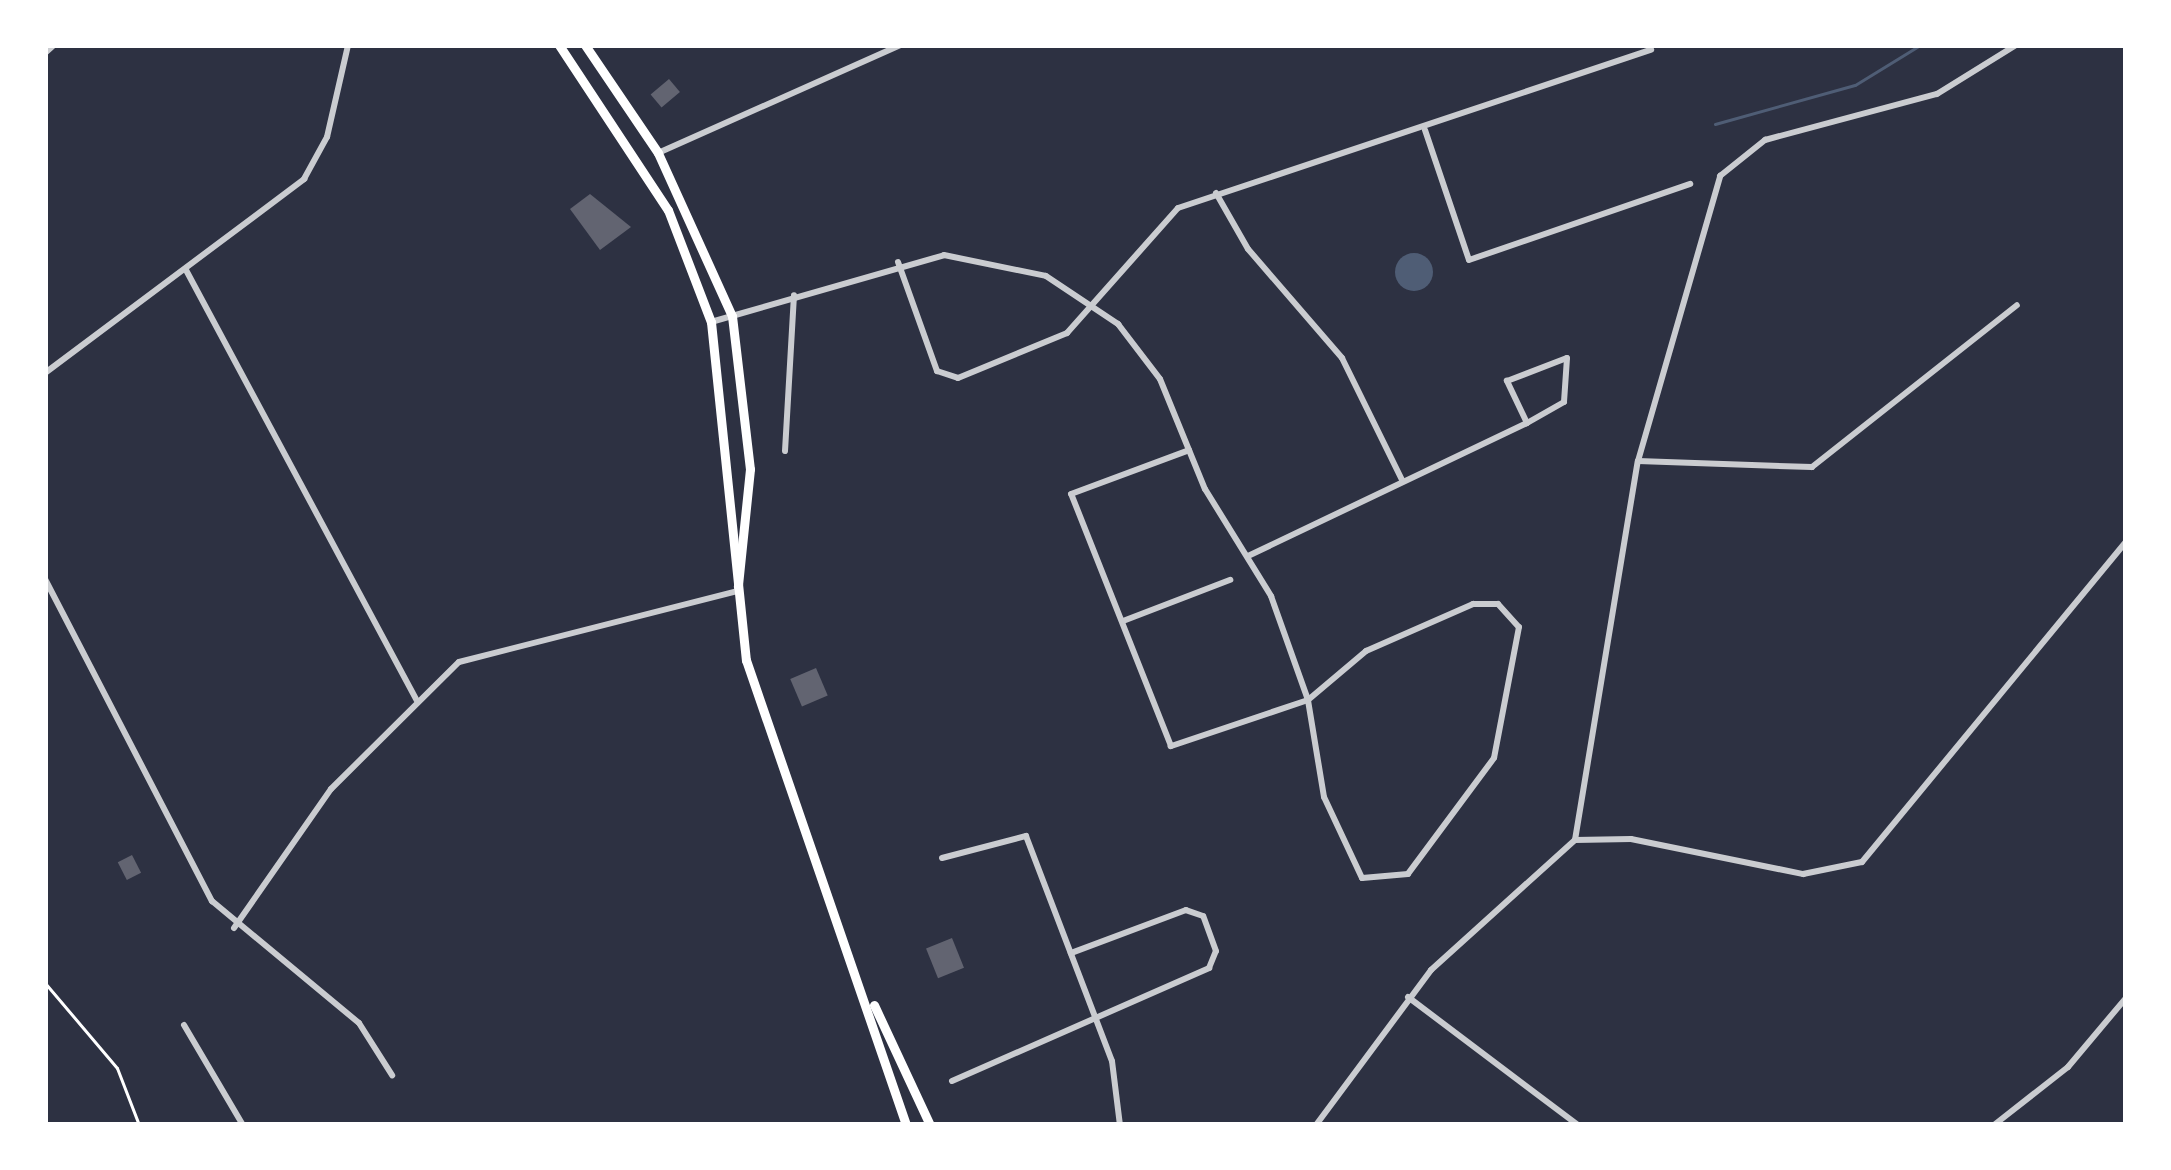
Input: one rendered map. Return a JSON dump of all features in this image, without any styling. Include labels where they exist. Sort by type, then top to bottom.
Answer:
[{"type":"main road","points":[[560,45],[668,210],[711,322],[737,591],[753,680],[867,992],[906,1125]]},
{"type":"main road","points":[[585,45],[658,153],[732,316],[750,469],[737,591]]},
{"type":"main road","points":[[867,992],[929,1125]]},
{"type":"street","points":[[45,52],[54,45]]},
{"type":"street","points":[[45,373],[186,270],[314,166],[348,45]]},
{"type":"street","points":[[658,153],[901,45]]},
{"type":"street","points":[[1316,1125],[1408,997],[1575,840],[1638,461],[1703,217],[1730,163],[1765,140],[1937,94],[2016,45]]},
{"type":"street","points":[[898,262],[945,378],[1043,348],[1092,303],[1155,224],[1216,193],[1425,130],[1651,50]]},
{"type":"street","points":[[1425,130],[1469,260],[1690,184]]},
{"type":"street","points":[[1216,193],[1248,249],[1342,358],[1402,480]]},
{"type":"street","points":[[711,322],[898,262],[1005,262],[1092,303],[1146,357],[1189,450],[1248,556],[1308,700],[1305,729],[1348,865],[1384,883],[1446,830],[1494,758],[1519,627],[1498,604],[1473,604],[1366,651],[1308,700],[1171,746],[1071,494],[1189,450]]},
{"type":"street","points":[[186,270],[416,700]]},
{"type":"street","points":[[785,451],[794,295]]},
{"type":"street","points":[[1638,461],[1812,467],[2018,305]]},
{"type":"street","points":[[1248,556],[1527,423],[1564,402],[1568,358],[1507,381],[1527,423]]},
{"type":"street","points":[[1575,840],[1631,839],[1802,874],[1855,866],[1925,797],[2126,542]]},
{"type":"street","points":[[45,579],[234,928],[359,1023],[392,1075]]},
{"type":"street","points":[[1123,621],[1230,580]]},
{"type":"street","points":[[234,928],[331,788],[416,700],[481,649],[737,591]]},
{"type":"street","points":[[942,858],[1026,836],[1092,1013],[1120,1125]]},
{"type":"street","points":[[952,1081],[1034,1051],[1092,1013],[1209,968],[1214,944],[1203,916],[1186,910],[1071,953]]},
{"type":"street","points":[[1408,997],[1576,1124]]},
{"type":"street","points":[[1994,1125],[2068,1067],[2126,998]]},
{"type":"street","points":[[184,1025],[243,1125]]},
{"type":"path","points":[[45,982],[117,1068],[139,1125]]},
{"type":"water","points":[[1414,253],[1427,259],[1433,272],[1427,285],[1414,291],[1401,285],[1395,272],[1401,259]]},
{"type":"building","points":[[669,79],[680,92],[662,107],[651,94]]},
{"type":"building","points":[[590,194],[631,227],[600,250],[570,209]]},
{"type":"building","points":[[816,668],[828,696],[802,707],[790,679]]},
{"type":"building","points":[[132,855],[141,873],[127,880],[118,862]]},
{"type":"building","points":[[952,938],[964,968],[938,978],[926,948]]},
{"type":"waterway","points":[[1715,124],[1855,85],[1920,45]]}]
